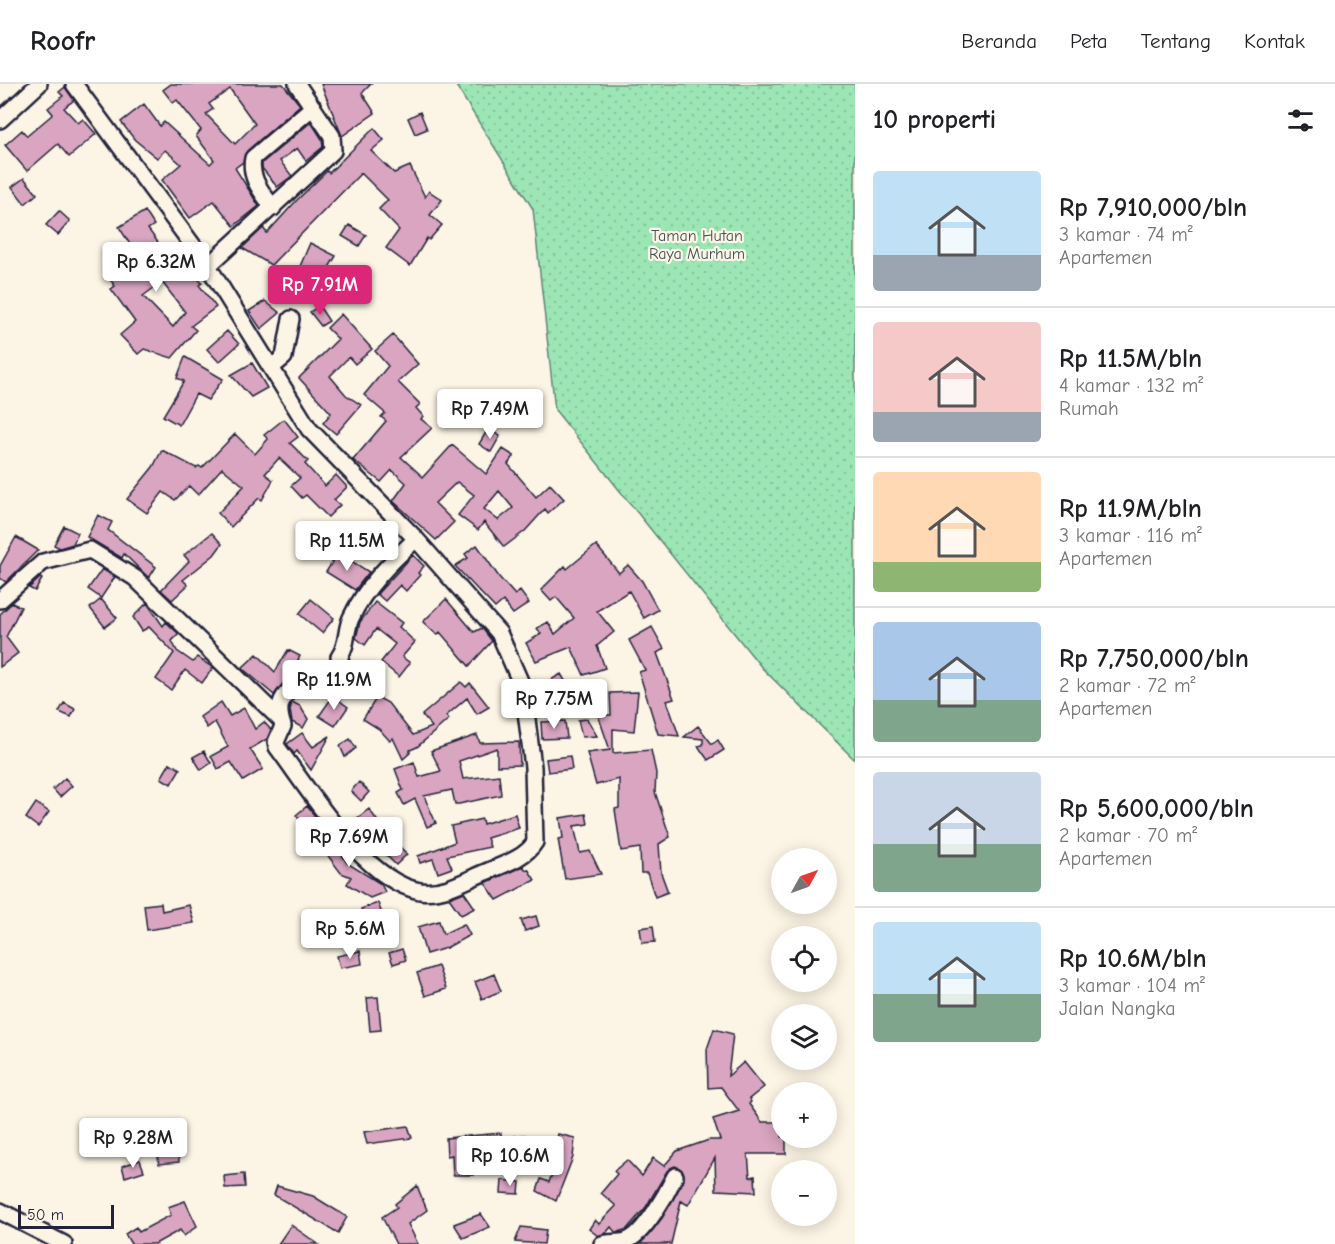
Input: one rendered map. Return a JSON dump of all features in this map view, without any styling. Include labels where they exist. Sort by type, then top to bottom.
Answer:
[{"type":"street","points":[[0,120],[39,84]]},
{"type":"street","points":[[74,84],[208,266],[272,367],[292,406],[309,429],[416,538],[500,633],[523,688],[533,767],[537,831],[531,848],[446,890],[422,891],[402,886],[362,857],[277,747],[276,742],[283,726],[279,705],[293,687],[330,688],[340,680],[344,671],[339,657],[345,648],[345,632],[351,617],[386,568],[416,538]]},
{"type":"street","points":[[208,266],[333,151],[332,136],[297,84]]},
{"type":"street","points":[[273,208],[257,186],[252,172],[253,158],[313,107]]},
{"type":"street","points":[[272,367],[278,364],[286,351],[291,319]]},
{"type":"street","points":[[0,600],[43,562],[90,550],[135,578],[281,720]]},
{"type":"street","points":[[602,1244],[625,1241],[633,1237],[661,1203],[675,1176]]},
{"type":"street","points":[[0,1211],[64,1244]]},
{"type":"green space","name":"Taman Hutan Raya Murhum","points":[[455,84],[855,84],[855,760],[762,668],[555,410],[533,209]]},
{"type":"building","points":[[171,84],[283,84],[300,105],[247,151],[243,162],[235,168],[259,206],[234,226],[214,201],[190,218],[162,180],[181,164],[165,150],[157,158],[135,140],[121,122],[144,104],[160,126],[164,122],[210,164],[214,160],[196,136],[201,130],[177,100],[173,103],[163,90]],"holes":[[[230,89],[255,124],[235,144],[206,114],[213,109],[209,104]]]},
{"type":"building","points":[[321,84],[371,84],[362,93],[375,113],[342,136]]},
{"type":"building","points":[[65,87],[74,100],[64,108],[78,123],[83,119],[96,134],[69,157],[58,144],[27,171],[5,145],[22,130],[27,136],[53,114],[48,108],[63,96],[59,92]]},
{"type":"building","points":[[420,112],[427,129],[415,134],[408,118]]},
{"type":"building","points":[[311,122],[322,139],[323,147],[306,161],[297,148],[280,161],[292,176],[277,187],[262,168],[262,163]]},
{"type":"building","points":[[374,128],[384,140],[371,151],[394,173],[410,166],[425,197],[429,191],[442,200],[430,215],[442,225],[429,240],[427,238],[410,266],[386,248],[399,230],[379,209],[388,200],[361,173],[271,265],[242,248],[263,228],[267,233],[296,201],[327,171],[329,173]]},
{"type":"building","points":[[24,178],[37,194],[25,204],[12,187]]},
{"type":"building","points":[[59,211],[70,221],[58,235],[46,225]]},
{"type":"building","points":[[145,211],[154,225],[148,229],[165,252],[187,276],[192,272],[202,283],[199,285],[216,307],[191,326],[196,330],[172,358],[144,349],[138,354],[120,335],[135,322],[111,289],[115,286],[103,270],[133,249],[119,227]],"holes":[[[162,282],[185,312],[173,327],[143,296]]]},
{"type":"building","points":[[349,225],[366,235],[359,246],[342,236]]},
{"type":"building","points":[[310,243],[336,256],[315,290],[295,278]]},
{"type":"building","points":[[265,301],[280,313],[261,329],[249,311]]},
{"type":"building","points":[[319,306],[329,321],[321,326],[310,312]]},
{"type":"building","points":[[341,314],[372,349],[355,364],[349,357],[330,376],[346,395],[361,405],[336,434],[323,423],[331,413],[299,378],[338,339],[327,328]]},
{"type":"building","points":[[227,331],[239,344],[219,362],[207,349]]},
{"type":"building","points":[[393,335],[418,364],[398,382],[420,404],[416,408],[423,416],[421,419],[432,428],[401,457],[423,477],[452,445],[486,474],[503,449],[514,456],[508,464],[536,497],[550,484],[564,499],[548,513],[545,509],[525,531],[504,547],[484,522],[478,530],[458,515],[474,495],[457,482],[435,503],[454,522],[436,540],[393,501],[406,483],[392,470],[381,482],[353,460],[386,421],[381,417],[385,413],[364,395],[388,366],[375,351]],"holes":[[[499,491],[513,508],[498,520],[484,509]]]},
{"type":"building","points":[[185,357],[223,379],[208,400],[196,394],[179,425],[163,416],[184,381],[177,378]]},
{"type":"building","points":[[252,363],[267,388],[251,397],[231,375]]},
{"type":"building","points":[[284,419],[298,437],[290,443],[308,461],[305,464],[325,486],[336,475],[347,487],[334,500],[340,505],[328,517],[306,495],[302,498],[291,486],[300,478],[279,458],[265,474],[273,480],[262,500],[259,498],[231,527],[218,513],[244,486],[222,468],[198,495],[189,486],[175,500],[163,492],[147,513],[127,499],[153,467],[162,450],[196,468],[199,466],[202,468],[235,434],[255,454],[268,439],[264,435]]},
{"type":"building","points":[[488,429],[500,436],[491,452],[479,444]]},
{"type":"building","points":[[98,515],[112,522],[108,530],[156,567],[149,578],[124,554],[122,558],[87,537]]},
{"type":"building","points":[[64,526],[78,533],[73,544],[60,548],[54,545]]},
{"type":"building","points":[[212,533],[222,544],[214,555],[183,580],[188,585],[172,600],[161,590],[189,561],[184,555]]},
{"type":"building","points":[[16,537],[38,550],[6,582],[0,578],[0,566]]},
{"type":"building","points":[[477,545],[499,577],[515,595],[520,591],[529,603],[513,614],[503,601],[495,608],[455,566],[468,558],[465,554]]},
{"type":"building","points":[[596,545],[619,573],[628,565],[642,581],[658,610],[644,618],[629,591],[597,611],[614,632],[597,646],[605,668],[584,675],[571,647],[536,661],[526,643],[541,634],[537,628],[548,622],[555,634],[574,618],[556,597],[551,601],[541,590],[565,566],[567,569]]},
{"type":"building","points":[[338,553],[369,572],[355,590],[326,572]]},
{"type":"building","points":[[413,555],[424,566],[418,573],[420,575],[406,591],[400,585],[385,601],[377,594]]},
{"type":"building","points":[[102,569],[115,577],[101,598],[88,589]]},
{"type":"building","points":[[40,578],[42,579],[35,591],[29,588]]},
{"type":"building","points":[[101,599],[117,618],[105,627],[90,608]]},
{"type":"building","points":[[311,599],[334,618],[322,633],[299,614]]},
{"type":"building","points":[[446,599],[474,632],[482,628],[492,641],[469,666],[440,632],[437,635],[423,622]]},
{"type":"building","points":[[375,602],[402,623],[399,627],[415,642],[402,657],[410,663],[399,677],[381,662],[395,644],[376,629],[365,645],[356,638],[360,622]]},
{"type":"building","points":[[12,603],[21,607],[6,637],[18,653],[0,667],[0,614]]},
{"type":"building","points":[[147,603],[163,626],[166,622],[179,634],[172,641],[177,651],[193,662],[197,657],[213,668],[202,683],[185,670],[171,690],[156,679],[174,653],[149,627],[142,631],[133,617]]},
{"type":"building","points":[[652,627],[664,649],[657,653],[674,699],[667,701],[679,736],[658,734],[639,672],[645,670],[629,640]]},
{"type":"building","points":[[288,650],[300,656],[298,660],[307,665],[300,676],[286,680],[274,695],[242,668],[257,654],[275,672]]},
{"type":"building","points":[[367,664],[376,672],[366,685],[357,678]]},
{"type":"building","points":[[561,674],[573,694],[553,705],[542,685]]},
{"type":"building","points":[[461,682],[466,687],[470,683],[489,707],[477,714],[467,698],[446,716],[449,719],[417,747],[410,750],[410,753],[403,759],[393,738],[390,741],[379,729],[363,719],[377,697],[388,703],[413,735],[432,727],[422,715]]},
{"type":"building","points":[[638,692],[634,731],[613,729],[613,753],[651,750],[656,773],[655,792],[670,837],[659,844],[661,873],[668,892],[655,897],[647,873],[641,873],[640,848],[621,851],[615,809],[619,808],[619,779],[596,785],[587,753],[610,750],[598,715],[611,715],[610,693]]},
{"type":"building","points":[[333,696],[348,707],[335,726],[319,716]]},
{"type":"building","points":[[221,702],[230,716],[244,708],[255,729],[264,722],[271,730],[267,739],[250,749],[263,769],[243,781],[231,762],[218,769],[211,756],[228,747],[215,722],[207,728],[200,717]]},
{"type":"building","points":[[292,702],[300,706],[308,719],[303,728],[292,722],[290,710]]},
{"type":"building","points":[[64,703],[75,709],[71,717],[59,712]]},
{"type":"building","points":[[587,719],[597,736],[582,737],[578,720]]},
{"type":"building","points":[[565,721],[567,738],[542,739],[541,722]]},
{"type":"building","points":[[698,726],[712,744],[718,740],[724,750],[708,760],[698,746],[703,745],[703,739],[684,737]]},
{"type":"building","points":[[302,733],[313,747],[330,736],[311,770],[297,751],[294,754],[287,744]]},
{"type":"building","points":[[477,735],[480,743],[519,742],[520,765],[497,766],[497,748],[459,761],[463,779],[499,775],[501,795],[459,804],[455,804],[452,790],[424,796],[436,823],[427,827],[415,799],[404,805],[398,793],[403,790],[395,769],[414,762],[419,777],[441,771],[431,751]]},
{"type":"building","points":[[350,739],[356,748],[345,757],[340,746]]},
{"type":"building","points":[[204,751],[211,763],[201,770],[193,757]]},
{"type":"building","points":[[570,756],[572,769],[548,772],[546,759]]},
{"type":"building","points":[[170,763],[180,769],[171,784],[161,778]]},
{"type":"building","points":[[65,778],[72,786],[60,797],[53,789]]},
{"type":"building","points":[[359,782],[369,792],[361,801],[351,791]]},
{"type":"building","points":[[36,803],[49,812],[38,827],[26,818]]},
{"type":"building","points":[[307,806],[315,816],[304,825],[296,815]]},
{"type":"building","points":[[369,809],[379,823],[361,837],[348,825]]},
{"type":"building","points":[[515,814],[519,828],[487,838],[490,847],[447,856],[452,868],[438,873],[433,859],[420,863],[418,856],[455,842],[451,826],[482,819],[483,824]]},
{"type":"building","points":[[586,814],[588,824],[574,826],[580,853],[590,851],[601,874],[565,879],[558,839],[563,838],[560,818]]},
{"type":"building","points":[[327,832],[347,863],[381,884],[385,892],[370,898],[347,884],[351,877],[341,873],[323,849],[319,852],[312,842]]},
{"type":"building","points":[[393,840],[407,854],[396,865],[382,851]]},
{"type":"building","points":[[523,866],[526,870],[528,869],[535,880],[497,900],[485,883]]},
{"type":"building","points":[[464,892],[475,908],[461,915],[449,898]]},
{"type":"building","points":[[161,903],[162,911],[189,905],[194,923],[147,930],[144,905]]},
{"type":"building","points":[[378,903],[384,919],[367,925],[361,909]]},
{"type":"building","points":[[536,916],[539,926],[525,931],[521,920]]},
{"type":"building","points":[[439,921],[443,934],[464,924],[470,935],[446,948],[426,954],[418,927]]},
{"type":"building","points":[[653,926],[655,942],[642,943],[640,928]]},
{"type":"building","points":[[402,949],[406,960],[393,964],[389,953]]},
{"type":"building","points":[[360,951],[362,964],[340,968],[337,956]]},
{"type":"building","points":[[438,966],[446,989],[425,996],[417,973]]},
{"type":"building","points":[[494,974],[501,991],[482,999],[475,982]]},
{"type":"building","points":[[378,997],[381,1030],[370,1031],[367,998]]},
{"type":"building","points":[[714,1029],[733,1034],[728,1076],[744,1062],[764,1087],[749,1099],[751,1102],[749,1104],[762,1122],[771,1122],[771,1148],[786,1148],[786,1154],[748,1154],[750,1177],[755,1176],[756,1192],[716,1190],[715,1158],[688,1205],[681,1201],[671,1244],[640,1244],[662,1218],[684,1180],[683,1171],[675,1166],[667,1171],[646,1207],[627,1229],[616,1233],[611,1227],[606,1233],[598,1236],[589,1229],[595,1220],[599,1224],[616,1206],[601,1193],[617,1174],[614,1171],[627,1160],[642,1176],[653,1158],[664,1166],[677,1151],[709,1140],[720,1140],[713,1119],[739,1111],[721,1087],[708,1088],[707,1049]]},
{"type":"building","points":[[408,1126],[412,1138],[367,1144],[364,1132]]},
{"type":"building","points":[[501,1133],[502,1146],[473,1148],[474,1175],[453,1175],[452,1155],[447,1156],[446,1138]]},
{"type":"building","points":[[558,1134],[575,1138],[573,1157],[556,1201],[537,1191],[541,1179],[549,1182],[562,1148],[555,1147]]},
{"type":"building","points":[[525,1135],[527,1145],[512,1148],[510,1137]]},
{"type":"building","points":[[178,1149],[179,1162],[159,1164],[157,1151]]},
{"type":"building","points":[[140,1160],[144,1171],[125,1177],[122,1166]]},
{"type":"building","points":[[244,1174],[245,1187],[225,1188],[224,1176]]},
{"type":"building","points":[[502,1180],[520,1182],[519,1194],[501,1193]]},
{"type":"building","points":[[277,1186],[313,1196],[347,1217],[338,1233],[274,1195]]},
{"type":"building","points":[[417,1186],[427,1210],[408,1224],[418,1244],[396,1244],[382,1217],[397,1207],[395,1204]]},
{"type":"building","points":[[185,1201],[197,1226],[184,1236],[180,1230],[155,1244],[131,1244],[125,1234],[136,1227],[139,1232],[171,1215],[168,1207]]},
{"type":"building","points":[[481,1214],[490,1227],[463,1238],[454,1224]]},
{"type":"building","points":[[291,1225],[318,1244],[278,1244]]},
{"type":"building","points":[[521,1227],[546,1230],[544,1244],[515,1242]]}]
